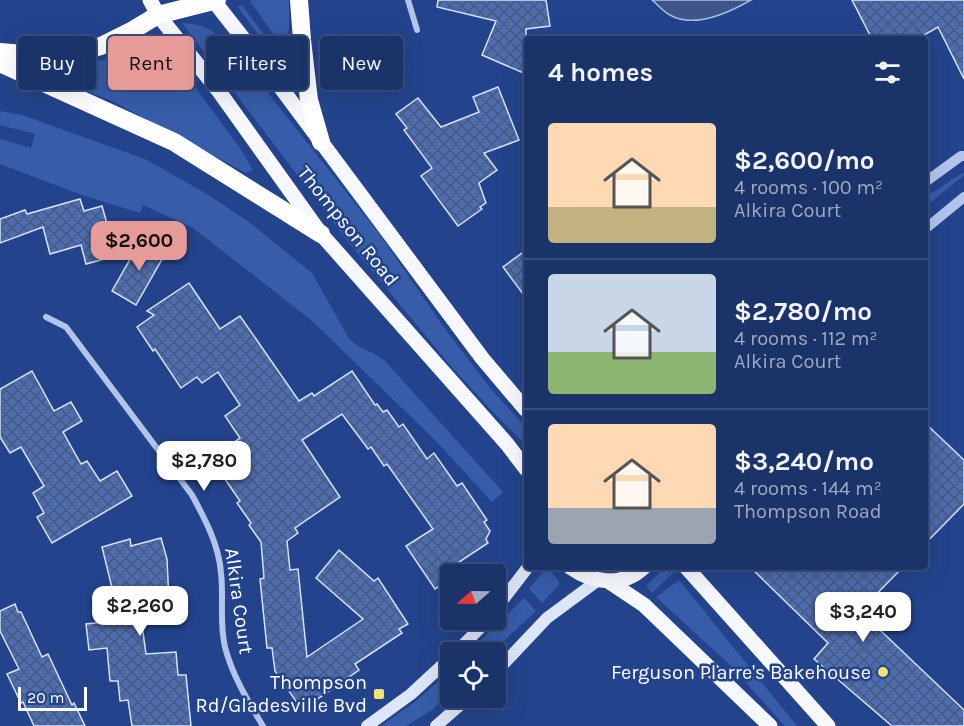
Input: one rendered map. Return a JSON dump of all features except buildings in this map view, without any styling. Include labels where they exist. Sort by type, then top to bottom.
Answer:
[{"type":"highway","points":[[0,52],[60,57],[101,46],[133,30],[154,7],[215,0]]},
{"type":"highway","points":[[299,0],[309,100],[321,142]]},
{"type":"highway","points":[[0,63],[174,142],[321,234]]},
{"type":"main road","name":"Thompson Road","points":[[215,0],[482,358],[524,408]]},
{"type":"main road","name":"Thompson Road","points":[[154,7],[218,90],[321,234],[507,444],[524,466]]},
{"type":"main road","points":[[506,596],[526,570]]},
{"type":"main road","points":[[574,570],[581,575],[603,581],[644,605],[770,726]]},
{"type":"main road","points":[[506,661],[547,618],[603,581],[625,579],[640,570]]},
{"type":"main road","points":[[689,570],[828,726]]},
{"type":"main road","points":[[466,642],[478,630]]},
{"type":"main road","points":[[367,726],[411,694],[440,667]]},
{"type":"main road","points":[[436,726],[457,708]]},
{"type":"street","points":[[408,0],[417,30]]},
{"type":"street","points":[[928,180],[964,156]]},
{"type":"street","points":[[928,227],[964,197]]},
{"type":"street","name":"Alkira Court","points":[[46,317],[66,327],[192,495],[211,536],[220,565],[222,632],[225,647],[240,686],[263,726]]},
{"type":"shaded area","points":[[289,0],[287,36],[275,36],[250,1]]},
{"type":"shaded area","points":[[652,0],[751,0],[722,14],[701,20],[690,20],[670,15]]},
{"type":"shaded area","points":[[242,5],[265,36],[259,36],[238,7]]},
{"type":"shaded area","points":[[182,23],[197,25],[219,36],[206,36],[206,55]]},
{"type":"shaded area","points":[[108,59],[108,90],[194,90],[194,86],[240,148],[253,170],[246,173],[114,102],[85,90],[96,90],[96,61]]},
{"type":"shaded area","points":[[233,90],[266,90],[380,235],[445,329],[491,389],[524,425],[524,443],[449,364],[345,238]]},
{"type":"shaded area","points":[[0,111],[22,115],[145,159],[207,194],[249,222],[312,273],[348,337],[357,345],[385,361],[503,492],[492,502],[434,439],[311,320],[193,228],[143,205],[140,213],[79,194],[0,164],[0,139],[31,148],[35,134],[0,125]]},
{"type":"shaded area","points":[[964,172],[964,175],[928,205],[928,195]]},
{"type":"shaded area","points":[[545,570],[550,570],[559,581],[559,585],[542,603],[529,589]]},
{"type":"shaded area","points":[[663,570],[675,571],[652,593],[646,586]]},
{"type":"shaded area","points":[[679,580],[797,726],[785,726],[729,664],[656,597]]},
{"type":"shaded area","points":[[524,598],[536,611],[503,642],[479,642],[491,630],[506,630],[506,616]]},
{"type":"shaded area","points":[[440,680],[440,702],[432,710],[406,726],[381,726],[416,701]]},
{"type":"place","name":"Ferguson Plarre's Bakehouse","points":[[883,672]]},
{"type":"place","name":"Thompson Rd/Gladesville Bvd","points":[[379,694]]}]
